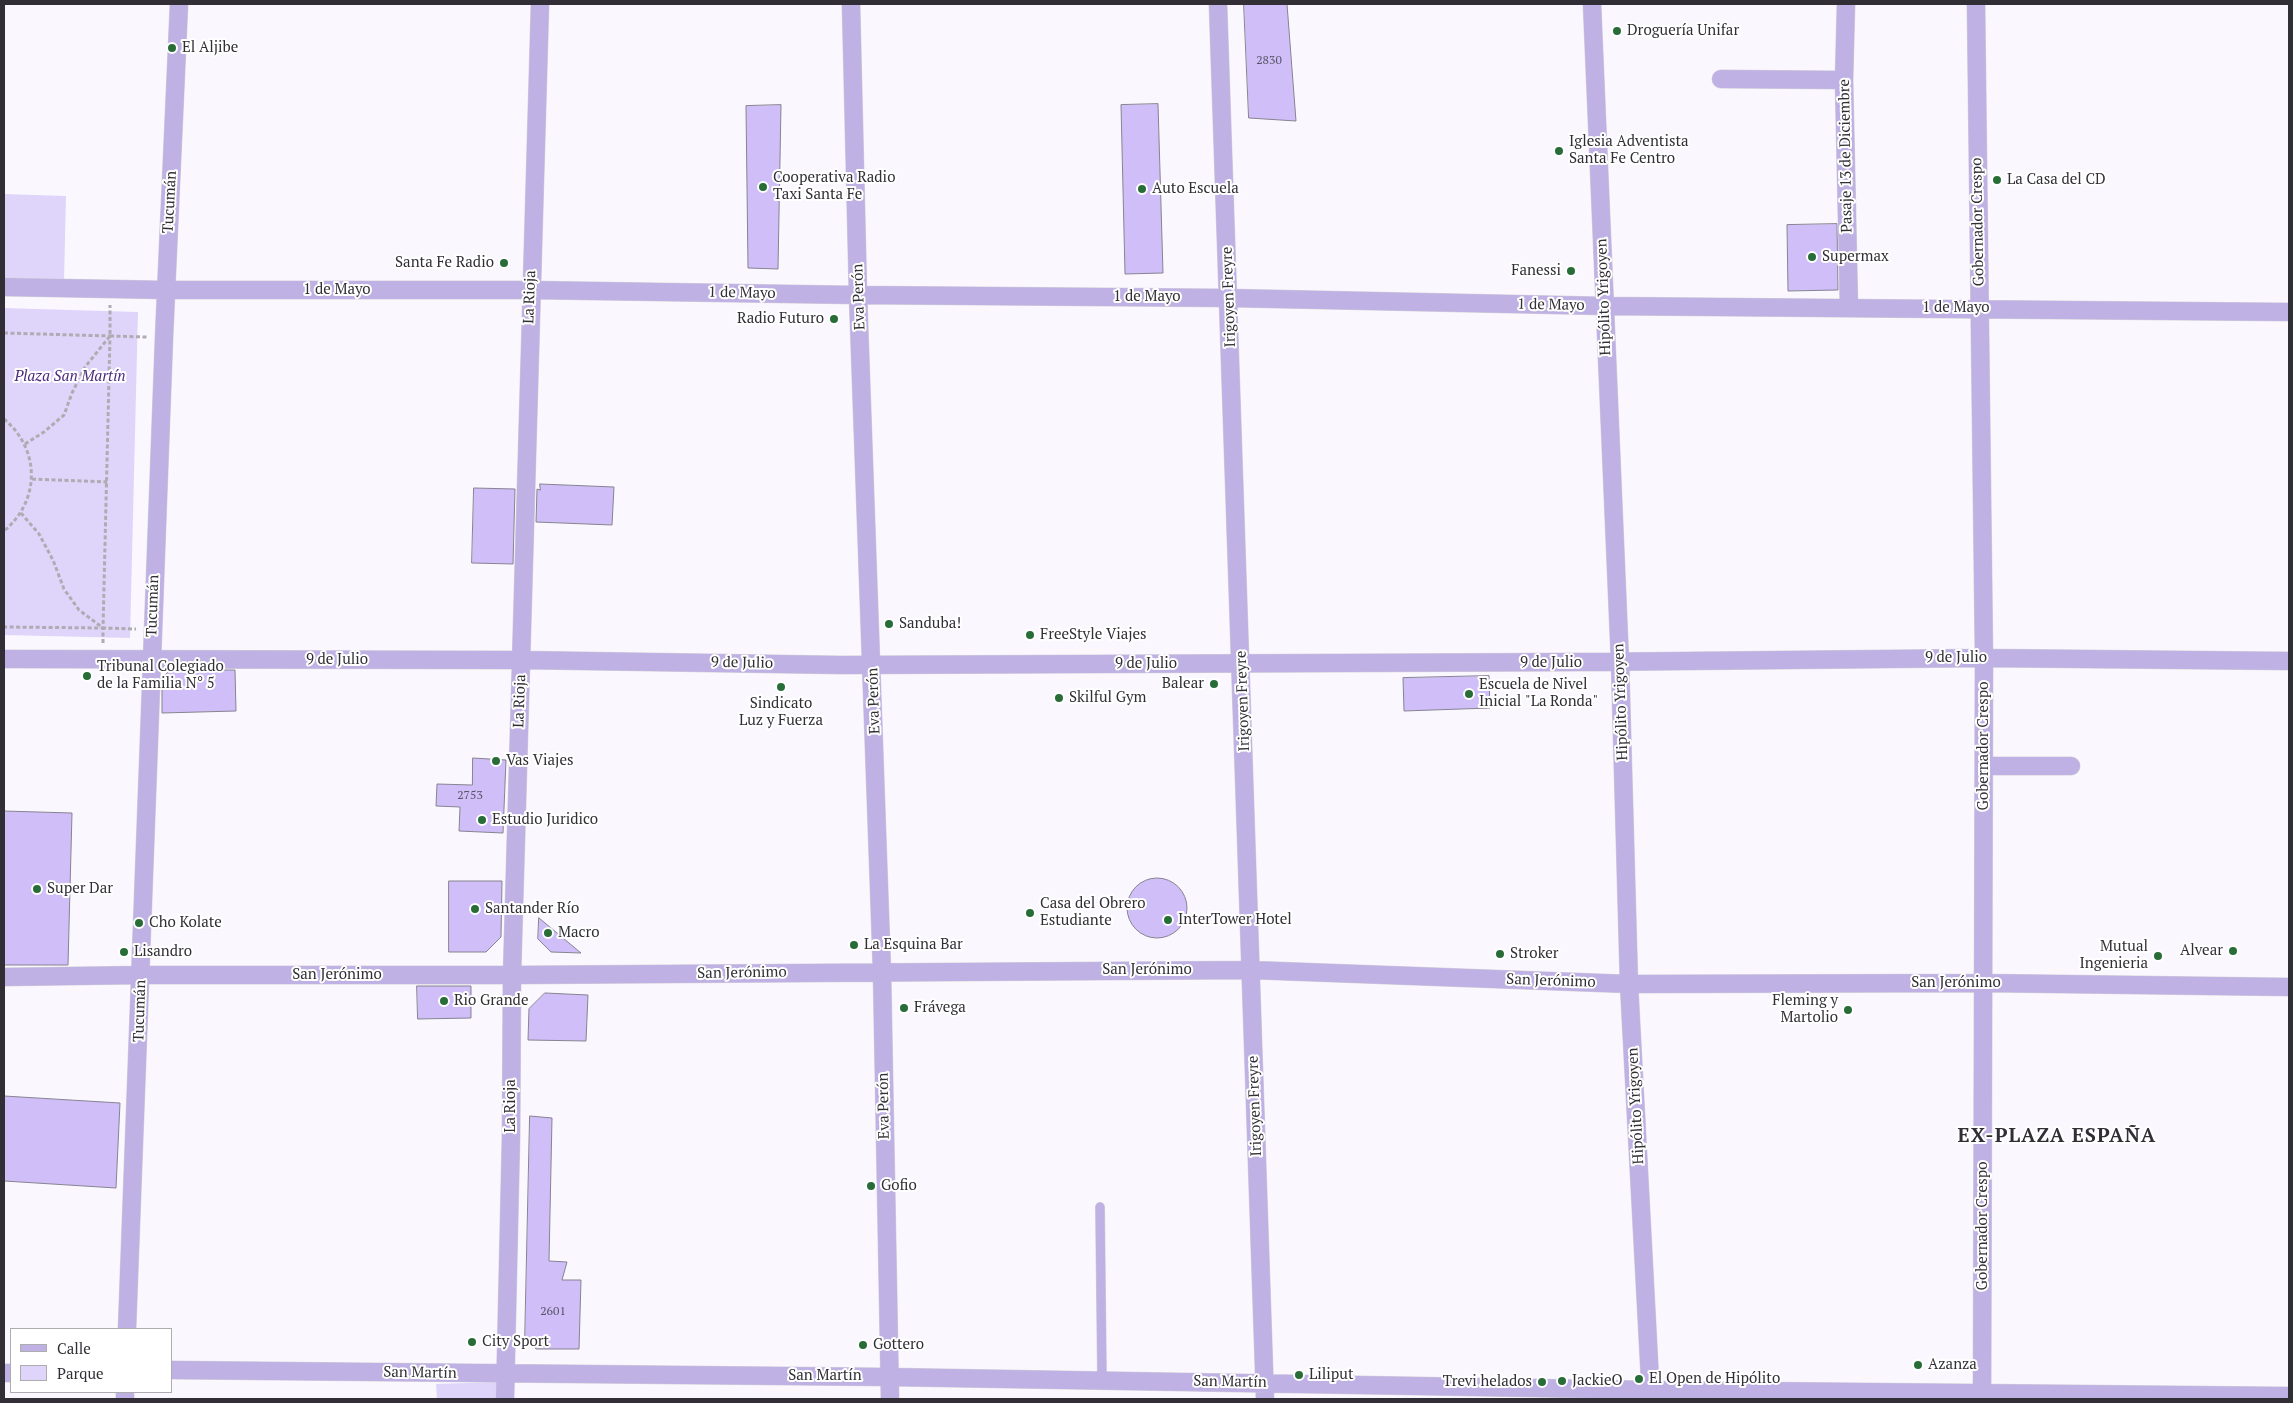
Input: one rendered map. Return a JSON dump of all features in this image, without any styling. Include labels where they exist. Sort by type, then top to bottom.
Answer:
[{"type":"street","name":"Tucumán","points":[[127,1328],[152,629],[179,4]]},
{"type":"street","name":"La Rioja","points":[[505,1399],[511,1136],[512,976],[530,290],[540,4]]},
{"type":"street","name":"Eva Perón","points":[[851,4],[858,295],[873,665],[882,972],[890,1399]]},
{"type":"street","name":"Irigoyen Freyre","points":[[1218,4],[1242,664],[1264,1391]]},
{"type":"street","name":"Hipólito Yrigoyen","points":[[1592,4],[1620,662],[1629,984],[1651,1395]]},
{"type":"street","name":"Pasaje 13 de Diciembre","points":[[1846,4],[1844,80],[1849,308]]},
{"type":"street","name":"Gobernador Crespo","points":[[1976,4],[1984,658],[1982,1396]]},
{"type":"street","points":[[1721,79],[1844,80]]},
{"type":"street","name":"1 de Mayo","points":[[4,287],[166,290],[530,290],[1229,298],[1605,306],[2289,312]]},
{"type":"street","name":"9 de Julio","points":[[4,659],[521,660],[873,665],[1620,662],[1984,658],[2289,661]]},
{"type":"street","points":[[1984,766],[2071,766]]},
{"type":"street","name":"San Jerónimo","points":[[4,977],[141,975],[512,976],[1251,970],[1629,984],[1983,983],[2289,987]]},
{"type":"street","name":"San Martín","points":[[172,1370],[1102,1380],[1264,1391],[1651,1395],[2289,1396]]},
{"type":"lane","points":[[1100,1207],[1102,1380]]},
{"type":"path","points":[[103,628],[110,289]]},
{"type":"path","points":[[4,334],[164,338]]},
{"type":"path","points":[[25,444],[44,432],[64,415],[85,367],[110,336]]},
{"type":"path","points":[[4,419],[25,444],[29,455],[32,479],[30,491],[21,513],[4,531]]},
{"type":"path","points":[[32,479],[107,482]]},
{"type":"path","points":[[21,513],[39,534],[53,560],[64,588],[79,610],[103,628]]},
{"type":"path","points":[[4,627],[152,629]]},
{"type":"green space","points":[[4,194],[66,196],[64,280],[4,278]]},
{"type":"green space","name":"Plaza San Martín","points":[[4,308],[138,312],[130,638],[4,635]]},
{"type":"green space","points":[[497,1382],[497,1399],[437,1399],[436,1384]]},
{"type":"building","points":[[1244,4],[1287,4],[1296,121],[1249,118]]},
{"type":"building","name":"Auto Escuela","points":[[1158,104],[1163,273],[1125,274],[1121,105]]},
{"type":"building","name":"Cooperativa Radio Taxi Santa Fe","points":[[781,105],[778,269],[748,268],[746,106]]},
{"type":"building","name":"Supermax","points":[[1837,224],[1838,290],[1788,291],[1787,225]]},
{"type":"building","points":[[540,484],[614,487],[612,525],[536,522],[537,489],[540,490]]},
{"type":"building","points":[[474,488],[515,489],[513,564],[472,563]]},
{"type":"building","points":[[170,670],[235,670],[236,711],[162,713],[162,679]]},
{"type":"building","points":[[1489,676],[1490,708],[1404,711],[1403,678]]},
{"type":"building","points":[[473,758],[506,760],[503,833],[459,831],[460,807],[436,806],[437,784],[472,785]]},
{"type":"building","name":"Super Dar","points":[[4,811],[72,813],[68,965],[4,965]]},
{"type":"building","points":[[1157,878],[1174,883],[1182,891],[1187,908],[1182,925],[1174,933],[1157,938],[1140,933],[1132,925],[1127,908],[1132,891],[1140,883]]},
{"type":"building","name":"Santander Río","points":[[449,881],[502,881],[501,937],[486,952],[449,952]]},
{"type":"building","name":"Macro","points":[[539,918],[581,953],[551,952],[538,939]]},
{"type":"building","name":"Rio Grande","points":[[417,986],[471,986],[471,1018],[418,1019]]},
{"type":"building","points":[[545,993],[588,995],[586,1041],[528,1040],[529,1009]]},
{"type":"building","points":[[4,1096],[120,1103],[116,1188],[4,1181]]},
{"type":"building","points":[[530,1116],[552,1118],[549,1261],[567,1262],[562,1280],[581,1280],[579,1349],[536,1349],[525,1336]]},
{"type":"place","name":"Droguería Unifar","points":[[1617,31]]},
{"type":"place","name":"El Aljibe","points":[[172,48]]},
{"type":"place","name":"Iglesia Adventista Santa Fe Centro","points":[[1559,151]]},
{"type":"place","name":"La Casa del CD","points":[[1997,180]]},
{"type":"place","name":"Cooperativa Radio Taxi Santa Fe","points":[[763,187]]},
{"type":"place","name":"Auto Escuela","points":[[1142,189]]},
{"type":"place","name":"Supermax","points":[[1812,257]]},
{"type":"place","name":"Santa Fe Radio","points":[[504,263]]},
{"type":"place","name":"Fanessi","points":[[1571,271]]},
{"type":"place","name":"Radio Futuro","points":[[834,319]]},
{"type":"place","name":"Sanduba!","points":[[889,624]]},
{"type":"place","name":"FreeStyle Viajes","points":[[1030,635]]},
{"type":"place","name":"Tribunal Colegiado de la Familia N° 5","points":[[87,676]]},
{"type":"place","name":"Balear","points":[[1214,684]]},
{"type":"place","name":"Sindicato Luz y Fuerza","points":[[781,687]]},
{"type":"place","name":"Escuela de Nivel Inicial \"La Ronda\"","points":[[1469,694]]},
{"type":"place","name":"Skilful Gym","points":[[1059,698]]},
{"type":"place","name":"Vas Viajes","points":[[496,761]]},
{"type":"place","name":"Estudio Juridico","points":[[482,820]]},
{"type":"place","name":"Super Dar","points":[[37,889]]},
{"type":"place","name":"Santander Río","points":[[475,909]]},
{"type":"place","name":"Casa del Obrero Estudiante","points":[[1030,913]]},
{"type":"place","name":"InterTower Hotel","points":[[1168,920]]},
{"type":"place","name":"Cho Kolate","points":[[139,923]]},
{"type":"place","name":"Macro","points":[[548,933]]},
{"type":"place","name":"La Esquina Bar","points":[[854,945]]},
{"type":"place","name":"Alvear","points":[[2233,951]]},
{"type":"place","name":"Lisandro","points":[[124,952]]},
{"type":"place","name":"Stroker","points":[[1500,954]]},
{"type":"place","name":"Mutual Ingenieria","points":[[2158,956]]},
{"type":"place","name":"Rio Grande","points":[[444,1001]]},
{"type":"place","name":"Frávega","points":[[904,1008]]},
{"type":"place","name":"Fleming y Martolio","points":[[1848,1010]]},
{"type":"place","name":"Gofio","points":[[871,1186]]},
{"type":"place","name":"City Sport","points":[[472,1342]]},
{"type":"place","name":"Gottero","points":[[863,1345]]},
{"type":"place","name":"Azanza","points":[[1918,1365]]},
{"type":"place","name":"Liliput","points":[[1299,1375]]},
{"type":"place","name":"El Open de Hipólito","points":[[1639,1379]]},
{"type":"place","name":"JackieO","points":[[1562,1381]]},
{"type":"place","name":"Trevi helados","points":[[1542,1382]]},
{"type":"district","name":"EX-PLAZA ESPAÑA","points":[[2057,1136]]}]
